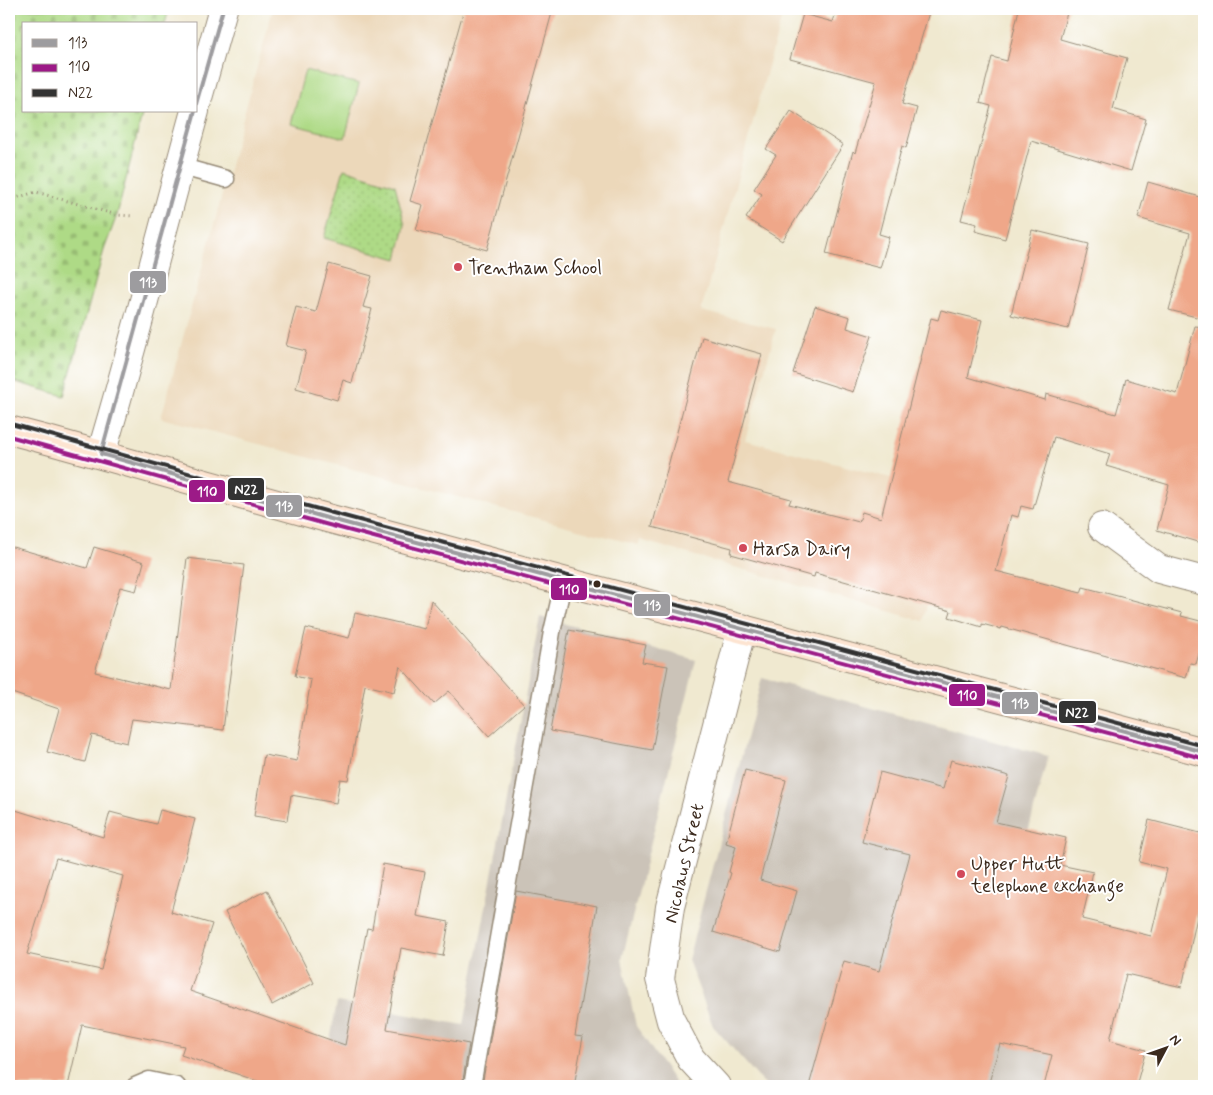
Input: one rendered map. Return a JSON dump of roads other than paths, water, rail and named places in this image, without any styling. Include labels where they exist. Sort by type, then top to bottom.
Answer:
[{"type":"main road","points":[[9,430],[327,518],[1204,752]]},
{"type":"street","points":[[198,98],[223,9]]},
{"type":"street","points":[[101,454],[195,112]]},
{"type":"street","points":[[1102,527],[1159,570],[1204,581]]},
{"type":"street","name":"Nicolaus Street","points":[[716,1086],[691,1059],[670,1021],[660,979],[670,908],[742,628]]},
{"type":"lane","points":[[180,166],[226,178]]},
{"type":"lane","points":[[472,1086],[552,632],[564,580]]},
{"type":"lane","points":[[135,1086],[149,1080],[177,1086]]},
{"type":"place","name":"Trentham School","points":[[458,267]]},
{"type":"place","name":"Harsa Dairy","points":[[743,548]]},
{"type":"place","name":"Upper Hutt telephone exchange","points":[[961,874]]}]
